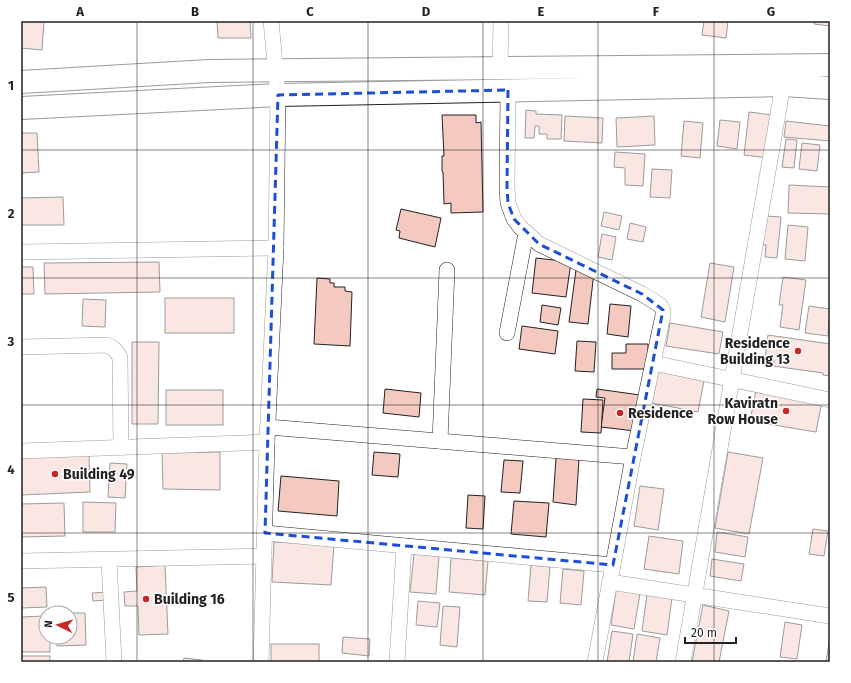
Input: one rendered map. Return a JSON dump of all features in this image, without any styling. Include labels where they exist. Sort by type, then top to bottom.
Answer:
[{"type":"main road","points":[[21,82],[209,71],[830,65]]},
{"type":"main road","points":[[21,108],[278,95],[783,85],[830,88]]},
{"type":"street","points":[[261,662],[268,434],[276,248],[278,95],[271,21]]},
{"type":"street","points":[[500,68],[502,21]]},
{"type":"street","points":[[683,662],[783,85]]},
{"type":"street","points":[[508,90],[507,187],[508,203],[514,219],[538,244],[642,294],[660,305],[663,310],[633,457],[595,662]]},
{"type":"street","points":[[507,333],[526,233]]},
{"type":"street","points":[[21,252],[276,248]]},
{"type":"street","points":[[440,441],[447,270]]},
{"type":"street","points":[[21,347],[107,345],[118,352],[120,358],[121,447]]},
{"type":"street","points":[[653,362],[830,400]]},
{"type":"street","points":[[21,451],[121,447],[268,434],[440,441],[633,457]]},
{"type":"street","points":[[265,533],[613,565]]},
{"type":"street","points":[[396,662],[404,546]]},
{"type":"street","points":[[21,561],[264,556]]},
{"type":"street","points":[[109,559],[114,662]]},
{"type":"street","points":[[610,582],[830,616]]},
{"type":"highlighted area","points":[[508,90],[507,187],[508,203],[514,219],[539,244],[642,294],[663,310],[613,565],[265,533],[278,95]]},
{"type":"building","points":[[21,21],[44,21],[42,50],[21,48]]},
{"type":"building","points":[[217,21],[250,21],[251,38],[218,38]]},
{"type":"building","points":[[704,21],[728,21],[726,38],[702,35]]},
{"type":"building","points":[[815,21],[830,21],[830,26],[814,24]]},
{"type":"building","points":[[526,110],[536,111],[536,114],[562,115],[561,139],[547,139],[547,134],[539,134],[539,126],[535,126],[534,138],[525,138]]},
{"type":"building","points":[[749,112],[773,115],[768,158],[744,155]]},
{"type":"building","points":[[442,115],[476,115],[476,123],[481,122],[483,212],[451,213],[451,203],[444,204],[442,171],[442,156],[444,156]]},
{"type":"building","points":[[565,116],[603,118],[602,143],[564,141]]},
{"type":"building","points":[[654,116],[655,145],[617,147],[616,118]]},
{"type":"building","points":[[720,120],[740,122],[737,149],[717,146]]},
{"type":"building","points":[[684,121],[703,123],[700,158],[681,156]]},
{"type":"building","points":[[786,121],[830,126],[830,141],[784,137]]},
{"type":"building","points":[[21,133],[37,133],[39,172],[21,173]]},
{"type":"building","points":[[786,139],[797,140],[794,168],[782,167]]},
{"type":"building","points":[[802,143],[820,145],[817,171],[799,169]]},
{"type":"building","points":[[615,152],[645,154],[643,186],[625,185],[625,168],[614,167]]},
{"type":"building","points":[[652,169],[672,170],[670,198],[650,197]]},
{"type":"building","points":[[789,185],[830,187],[830,214],[788,213]]},
{"type":"building","points":[[63,197],[64,225],[21,225],[21,198]]},
{"type":"building","points":[[401,209],[441,218],[435,247],[399,238],[400,231],[396,230]]},
{"type":"building","points":[[604,212],[622,216],[619,230],[601,226]]},
{"type":"building","points":[[766,216],[781,217],[777,258],[765,257],[766,245],[763,245]]},
{"type":"building","points":[[630,223],[646,227],[643,242],[627,239]]},
{"type":"building","points":[[788,225],[808,227],[805,261],[785,259]]},
{"type":"building","points":[[602,234],[616,237],[612,260],[598,257]]},
{"type":"building","points":[[536,258],[571,262],[566,297],[532,293]]},
{"type":"building","points":[[159,262],[160,292],[45,294],[44,263]]},
{"type":"building","points":[[710,263],[734,267],[725,322],[701,317]]},
{"type":"building","points":[[21,267],[33,267],[34,294],[21,294]]},
{"type":"building","points":[[576,270],[594,272],[588,324],[569,322]]},
{"type":"building","points":[[783,277],[806,280],[799,330],[780,327],[783,305],[779,305]]},
{"type":"building","points":[[317,278],[330,279],[330,283],[334,283],[334,287],[345,287],[345,291],[352,292],[350,346],[314,344]]},
{"type":"building","points":[[165,298],[234,298],[234,333],[165,333]]},
{"type":"building","points":[[83,299],[106,300],[105,327],[82,326]]},
{"type":"building","points":[[610,304],[631,306],[628,337],[607,334]]},
{"type":"building","points":[[542,305],[561,308],[558,325],[540,322]]},
{"type":"building","points":[[809,306],[830,309],[828,336],[805,333]]},
{"type":"building","points":[[670,323],[723,332],[719,354],[666,346]]},
{"type":"building","points":[[522,326],[558,331],[555,354],[519,349]]},
{"type":"building","name":"Residence Building 13","points":[[768,335],[830,344],[830,376],[823,375],[823,373],[773,366],[774,360],[765,359]]},
{"type":"building","points":[[577,341],[596,342],[594,372],[575,371]]},
{"type":"building","points":[[132,342],[159,342],[158,424],[132,424]]},
{"type":"building","name":"Residence","points":[[626,344],[648,344],[648,369],[612,369],[612,353],[626,353]]},
{"type":"building","points":[[658,368],[705,376],[698,412],[652,403]]},
{"type":"building","points":[[385,389],[421,393],[419,417],[383,413]]},
{"type":"building","name":"Residence","points":[[597,389],[640,395],[635,431],[601,427],[605,398],[596,397]]},
{"type":"building","points":[[166,390],[223,390],[223,425],[166,425]]},
{"type":"building","name":"Kaviratn Row House","points":[[756,390],[822,401],[816,432],[750,421]]},
{"type":"building","points":[[583,399],[603,400],[601,433],[581,432]]},
{"type":"building","name":"Building 49","points":[[89,452],[90,492],[21,495],[21,455]]},
{"type":"building","points":[[220,452],[220,490],[163,489],[162,453]]},
{"type":"building","points":[[374,452],[400,454],[398,477],[372,475]]},
{"type":"building","points":[[728,452],[763,458],[749,534],[715,528]]},
{"type":"building","points":[[556,458],[579,459],[576,505],[553,502]]},
{"type":"building","points":[[504,460],[523,461],[520,493],[501,492]]},
{"type":"building","points":[[110,463],[127,464],[125,498],[108,497]]},
{"type":"building","points":[[281,476],[339,481],[337,516],[278,511]]},
{"type":"building","points":[[640,486],[664,489],[658,530],[634,526]]},
{"type":"building","points":[[468,495],[485,496],[483,529],[466,528]]},
{"type":"building","points":[[514,501],[549,503],[546,537],[511,534]]},
{"type":"building","points":[[83,502],[116,503],[115,532],[83,532]]},
{"type":"building","points":[[64,503],[65,536],[21,537],[21,504]]},
{"type":"building","points":[[813,529],[828,531],[824,556],[809,554]]},
{"type":"building","points":[[717,532],[748,537],[745,557],[715,552]]},
{"type":"building","points":[[649,536],[683,541],[679,574],[644,569]]},
{"type":"building","points":[[274,542],[334,545],[331,585],[272,582]]},
{"type":"building","points":[[414,554],[439,556],[436,594],[410,592]]},
{"type":"building","points":[[451,558],[488,561],[485,595],[449,592]]},
{"type":"building","points":[[712,559],[744,564],[741,581],[710,576]]},
{"type":"building","name":"Building 16","points":[[165,565],[168,634],[139,635],[138,606],[125,606],[124,592],[137,591],[136,567]]},
{"type":"building","points":[[531,565],[550,567],[547,602],[528,601]]},
{"type":"building","points":[[563,569],[584,571],[581,605],[560,603]]},
{"type":"building","points":[[46,587],[47,605],[38,605],[38,607],[21,608],[21,588]]},
{"type":"building","points":[[616,590],[640,594],[634,629],[611,625]]},
{"type":"building","points":[[107,592],[108,600],[93,601],[92,593]]},
{"type":"building","points":[[647,594],[672,598],[667,635],[642,631]]},
{"type":"building","points":[[418,601],[440,603],[437,627],[416,625]]},
{"type":"building","points":[[703,605],[729,611],[719,662],[692,662]]},
{"type":"building","points":[[443,606],[460,607],[457,647],[440,645]]},
{"type":"building","points":[[78,613],[85,613],[86,645],[57,646],[78,645]]},
{"type":"building","points":[[38,616],[38,645],[50,645],[50,652],[21,652],[21,617]]},
{"type":"building","points":[[785,622],[802,625],[797,659],[780,657]]},
{"type":"building","points":[[612,631],[633,634],[629,662],[607,662]]},
{"type":"building","points":[[637,634],[660,638],[656,662],[633,662]]},
{"type":"building","points":[[343,637],[370,639],[369,656],[342,653]]},
{"type":"building","points":[[830,637],[830,662],[826,662]]},
{"type":"building","points":[[271,644],[319,644],[319,662],[271,662]]},
{"type":"building","points":[[21,656],[50,656],[50,662],[21,662]]},
{"type":"building","points":[[184,658],[202,660],[201,662],[183,662]]},
{"type":"place","name":"Residence Building 13","points":[[798,351]]},
{"type":"place","name":"Kaviratn Row House","points":[[786,411]]},
{"type":"place","name":"Residence","points":[[620,413]]},
{"type":"place","name":"Building 49","points":[[55,474]]},
{"type":"place","name":"Building 16","points":[[146,599]]}]
